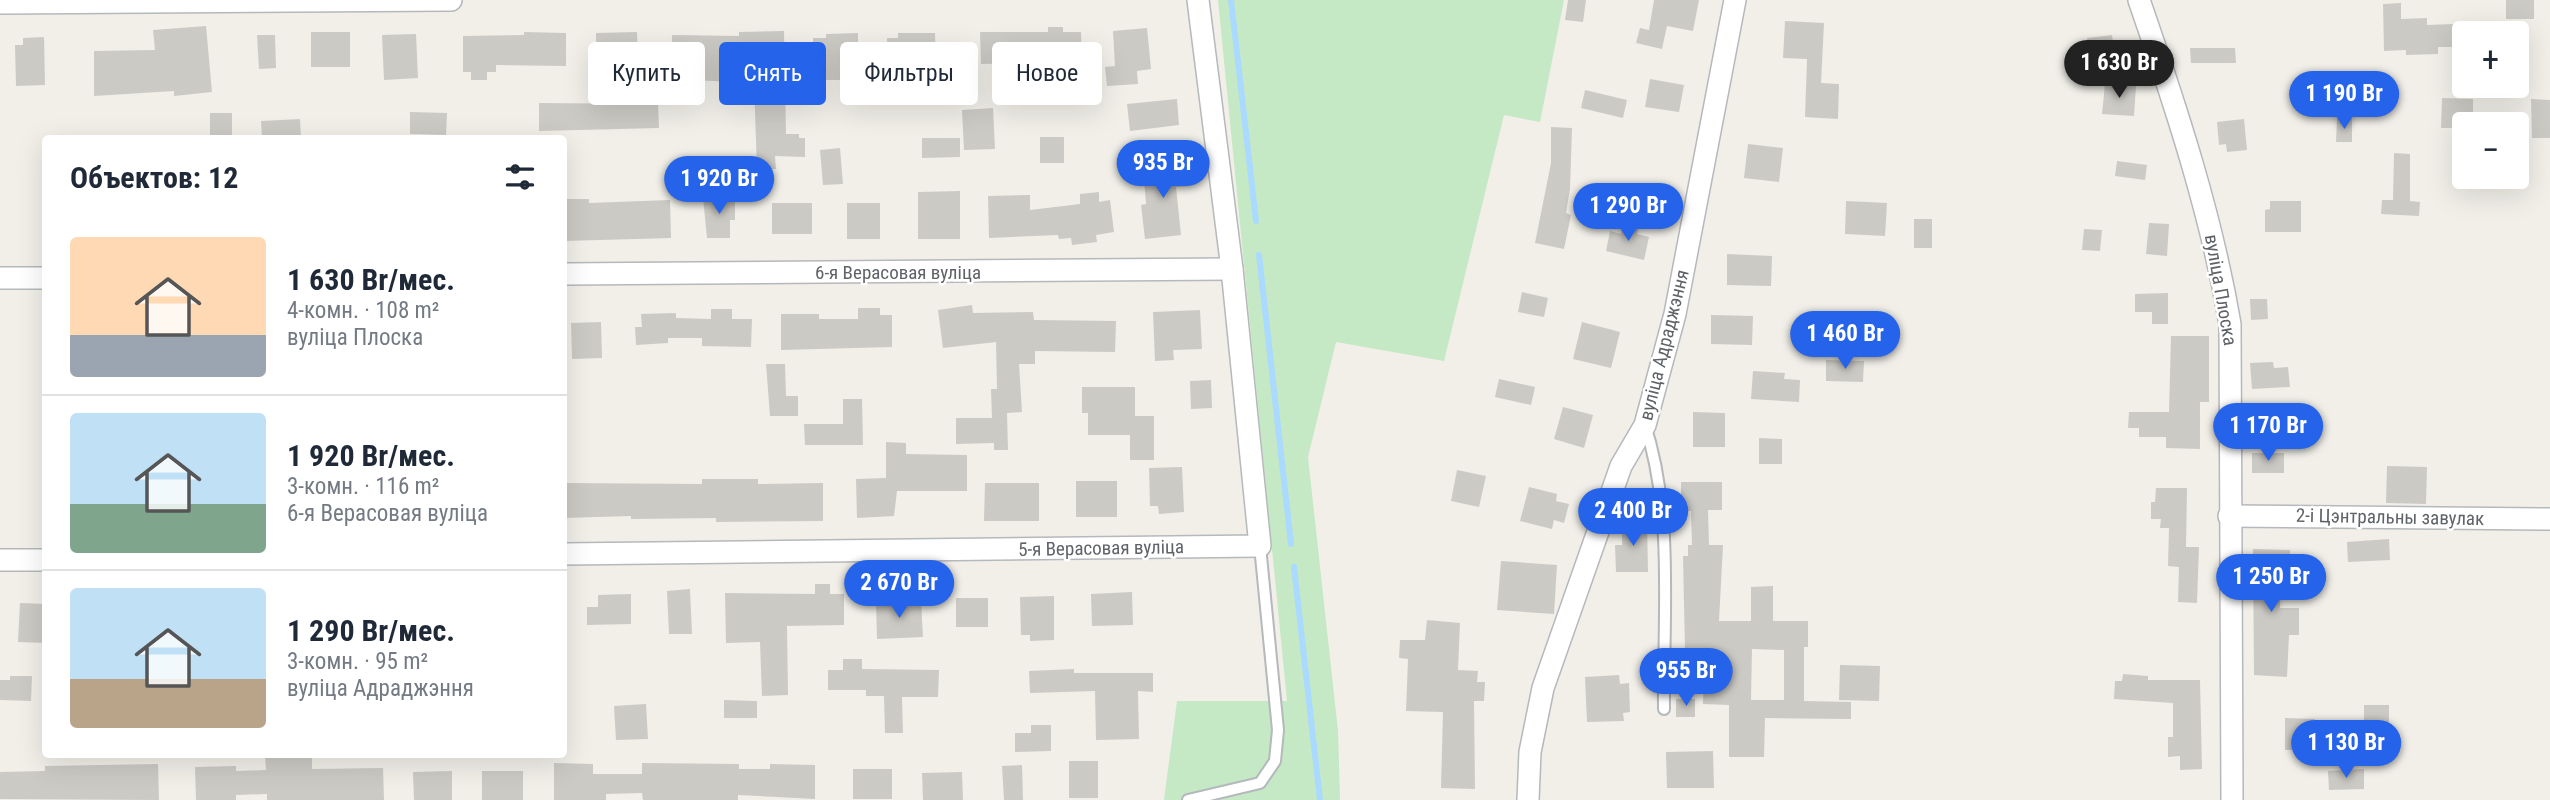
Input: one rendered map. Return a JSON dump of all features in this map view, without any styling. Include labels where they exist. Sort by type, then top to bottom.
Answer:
[{"type":"street","points":[[0,4],[451,0]]},
{"type":"street","points":[[1198,0],[1232,269],[1260,546]]},
{"type":"street","name":"вуліца Адраджэння","points":[[1528,800],[1530,752],[1543,688],[1621,466],[1645,425],[1675,314],[1735,0]]},
{"type":"street","name":"вуліца Плоска","points":[[2139,0],[2193,163],[2218,256],[2230,324],[2232,800]]},
{"type":"street","name":"6-я Верасовая вуліца","points":[[567,274],[1232,269]]},
{"type":"street","points":[[0,278],[42,278]]},
{"type":"street","name":"2-і Цэнтральны завулак","points":[[2229,516],[2550,519]]},
{"type":"street","name":"5-я Верасовая вуліца","points":[[567,554],[1260,546]]},
{"type":"street","points":[[0,561],[42,560]]},
{"type":"lane","points":[[1645,425],[1656,457],[1663,549],[1664,709]]},
{"type":"lane","points":[[1188,800],[1247,789],[1260,783],[1275,761],[1278,730],[1260,546]]},
{"type":"green space","points":[[1218,0],[1564,0],[1540,122],[1504,115],[1444,361],[1336,342],[1308,457],[1338,731],[1340,800],[1164,800],[1177,701],[1287,701]]},
{"type":"building","points":[[1568,0],[1586,0],[1583,22],[1565,20]]},
{"type":"building","points":[[1654,0],[1699,0],[1693,31],[1667,26],[1662,49],[1636,43],[1640,28],[1649,30]]},
{"type":"building","points":[[2506,0],[2534,0],[2534,19],[2506,19]]},
{"type":"building","points":[[2401,3],[2401,19],[2427,18],[2427,25],[2452,24],[2452,47],[2438,47],[2438,54],[2406,55],[2406,50],[2384,51],[2383,4]]},
{"type":"building","points":[[1785,21],[1824,23],[1821,83],[1839,84],[1838,119],[1805,117],[1807,59],[1783,58]]},
{"type":"building","points":[[206,26],[212,92],[174,96],[174,91],[94,96],[94,51],[155,50],[153,30]]},
{"type":"building","points":[[1048,27],[1063,27],[1063,32],[1081,32],[1081,42],[992,42],[992,64],[981,64],[980,32],[1048,32]]},
{"type":"building","points":[[1147,28],[1151,69],[1137,71],[1138,84],[1107,86],[1105,67],[1115,66],[1113,31]]},
{"type":"building","points":[[784,31],[784,42],[719,42],[719,81],[705,81],[705,42],[672,42],[672,35],[739,36],[739,32]]},
{"type":"building","points":[[311,32],[350,32],[350,67],[311,67]]},
{"type":"building","points":[[524,32],[566,33],[566,66],[496,65],[496,72],[487,72],[487,80],[471,80],[471,72],[463,72],[463,36],[524,35]]},
{"type":"building","points":[[637,32],[637,42],[596,42],[596,33]]},
{"type":"building","points":[[858,33],[858,42],[840,42],[840,80],[826,80],[826,42],[813,42],[813,38],[826,38],[826,34]]},
{"type":"building","points":[[898,33],[935,33],[935,42],[887,42],[887,38],[898,38]]},
{"type":"building","points":[[416,34],[418,78],[384,80],[382,35]]},
{"type":"building","points":[[257,35],[275,35],[276,68],[259,69]]},
{"type":"building","points":[[2112,35],[2115,56],[2090,60],[2087,38]]},
{"type":"building","points":[[44,37],[45,85],[16,86],[15,45],[23,45],[23,38]]},
{"type":"building","points":[[2190,48],[2235,48],[2236,63],[2191,63]]},
{"type":"building","points":[[1650,79],[1684,85],[1679,112],[1645,107]]},
{"type":"building","points":[[2105,84],[2136,86],[2134,116],[2102,114]]},
{"type":"building","points":[[1585,90],[1627,100],[1623,118],[1581,108]]},
{"type":"building","points":[[2442,98],[2473,99],[2473,112],[2452,112],[2452,128],[2441,128]]},
{"type":"building","points":[[1177,99],[1179,125],[1130,131],[1127,104]]},
{"type":"building","points":[[2531,99],[2550,100],[2550,138],[2532,138]]},
{"type":"building","points":[[539,103],[658,105],[659,128],[539,131]]},
{"type":"building","points":[[755,105],[785,105],[786,134],[799,134],[799,138],[805,138],[805,157],[775,156],[776,169],[757,169]]},
{"type":"building","points":[[993,108],[995,149],[964,150],[962,110]]},
{"type":"building","points":[[410,112],[447,113],[446,135],[410,134]]},
{"type":"building","points":[[210,113],[232,113],[232,135],[210,135]]},
{"type":"building","points":[[300,119],[301,135],[262,135],[261,121]]},
{"type":"building","points":[[2244,119],[2247,150],[2227,152],[2226,144],[2219,145],[2217,122]]},
{"type":"building","points":[[2337,119],[2352,119],[2352,142],[2336,142]]},
{"type":"building","points":[[1551,127],[1572,128],[1570,189],[1566,213],[1571,215],[1564,249],[1535,243],[1551,163]]},
{"type":"building","points":[[1040,137],[1064,137],[1064,163],[1040,163]]},
{"type":"building","points":[[922,138],[960,138],[960,157],[922,158]]},
{"type":"building","points":[[1748,144],[1783,148],[1779,182],[1744,178]]},
{"type":"building","points":[[840,148],[843,184],[823,185],[820,150]]},
{"type":"building","points":[[2394,153],[2410,154],[2410,201],[2420,202],[2419,216],[2381,214],[2382,200],[2393,200]]},
{"type":"building","points":[[712,158],[714,183],[683,185],[681,161]]},
{"type":"building","points":[[2117,161],[2147,165],[2145,180],[2115,176]]},
{"type":"building","points":[[1187,163],[1189,186],[1176,187],[1181,235],[1145,239],[1141,205],[1146,204],[1143,167]]},
{"type":"building","points":[[960,191],[960,239],[918,239],[918,192]]},
{"type":"building","points":[[1099,192],[1099,202],[1110,200],[1114,232],[1096,235],[1097,242],[1072,245],[1071,238],[1059,239],[1058,235],[989,238],[988,196],[1030,195],[1030,210],[1080,204],[1080,194]]},
{"type":"building","points":[[735,196],[735,220],[730,220],[730,238],[707,238],[703,197]]},
{"type":"building","points":[[567,199],[589,199],[589,203],[670,200],[671,238],[567,241]]},
{"type":"building","points":[[1846,201],[1887,203],[1885,236],[1845,234]]},
{"type":"building","points":[[2270,201],[2301,201],[2301,232],[2265,232],[2265,210],[2270,209]]},
{"type":"building","points":[[772,203],[812,203],[812,234],[772,234]]},
{"type":"building","points":[[847,203],[880,203],[880,239],[847,239]]},
{"type":"building","points":[[1914,219],[1932,219],[1932,248],[1914,248]]},
{"type":"building","points":[[2149,223],[2169,224],[2167,256],[2146,254]]},
{"type":"building","points":[[1623,226],[1638,229],[1637,234],[1649,237],[1644,260],[1606,251],[1610,231],[1621,234]]},
{"type":"building","points":[[2084,229],[2102,230],[2100,251],[2082,250]]},
{"type":"building","points":[[1727,254],[1772,256],[1771,286],[1727,285]]},
{"type":"building","points":[[1522,292],[1548,298],[1544,317],[1518,312]]},
{"type":"building","points":[[2168,293],[2168,324],[2152,324],[2152,312],[2135,312],[2135,294]]},
{"type":"building","points":[[2250,299],[2267,299],[2268,319],[2251,320]]},
{"type":"building","points":[[972,305],[973,313],[1033,312],[1034,320],[1116,321],[1115,352],[1035,351],[1035,364],[1019,364],[1022,412],[1007,413],[1008,450],[994,450],[994,443],[956,444],[956,418],[992,418],[991,389],[997,389],[996,342],[943,348],[938,310]]},
{"type":"building","points":[[858,308],[880,308],[880,315],[892,315],[892,347],[781,350],[781,314],[819,314],[819,319],[858,319]]},
{"type":"building","points":[[711,309],[732,309],[732,319],[752,319],[751,347],[702,346],[702,338],[668,338],[668,343],[636,345],[635,327],[642,327],[641,314],[676,313],[676,318],[711,319]]},
{"type":"building","points":[[1200,310],[1202,349],[1173,350],[1174,360],[1155,361],[1153,312]]},
{"type":"building","points":[[1711,315],[1753,316],[1752,345],[1711,344]]},
{"type":"building","points":[[601,322],[602,358],[572,359],[571,323]]},
{"type":"building","points":[[1582,322],[1620,332],[1611,368],[1573,359]]},
{"type":"building","points":[[2171,336],[2209,336],[2209,402],[2200,402],[2200,449],[2166,448],[2166,437],[2139,437],[2139,428],[2128,428],[2129,412],[2169,412]]},
{"type":"building","points":[[1826,360],[1864,361],[1863,382],[1826,381]]},
{"type":"building","points":[[2273,362],[2274,368],[2288,367],[2290,387],[2252,389],[2250,363]]},
{"type":"building","points":[[766,364],[785,364],[786,396],[798,396],[798,416],[770,416]]},
{"type":"building","points":[[1753,371],[1785,373],[1784,379],[1800,380],[1799,402],[1751,399]]},
{"type":"building","points":[[1499,379],[1535,387],[1531,405],[1495,397]]},
{"type":"building","points":[[1211,380],[1212,408],[1191,409],[1190,381]]},
{"type":"building","points":[[1082,387],[1135,387],[1135,416],[1154,416],[1154,460],[1130,460],[1130,435],[1088,435],[1088,413],[1082,413]]},
{"type":"building","points":[[843,399],[862,399],[863,445],[805,445],[804,424],[843,424]]},
{"type":"building","points":[[1563,407],[1593,415],[1584,448],[1554,439]]},
{"type":"building","points":[[1693,412],[1725,413],[1725,447],[1693,447]]},
{"type":"building","points":[[1759,438],[1782,439],[1782,464],[1759,464]]},
{"type":"building","points":[[886,442],[906,443],[906,454],[967,455],[967,491],[897,491],[894,516],[857,518],[856,479],[886,478]]},
{"type":"building","points":[[2252,453],[2284,453],[2284,473],[2252,473]]},
{"type":"building","points":[[2387,466],[2427,467],[2426,504],[2386,503]]},
{"type":"building","points":[[1182,467],[1184,512],[1159,514],[1158,506],[1150,506],[1149,468]]},
{"type":"building","points":[[1457,470],[1486,476],[1479,507],[1451,501]]},
{"type":"building","points":[[702,479],[758,479],[758,484],[823,483],[823,521],[716,522],[716,518],[631,519],[631,516],[567,518],[567,483],[702,484]]},
{"type":"building","points":[[1076,481],[1117,481],[1117,517],[1076,517]]},
{"type":"building","points":[[1681,482],[1722,482],[1722,510],[1708,510],[1709,545],[1723,545],[1719,621],[1751,621],[1751,587],[1773,586],[1773,621],[1808,621],[1808,647],[1804,647],[1804,701],[1851,702],[1851,719],[1765,718],[1764,757],[1729,757],[1729,705],[1703,704],[1704,650],[1685,650],[1683,556],[1688,556],[1688,545],[1692,545],[1691,511],[1681,511]],"holes":[[[1752,649],[1784,650],[1784,700],[1751,700]]]},
{"type":"building","points":[[985,483],[1039,483],[1039,521],[984,521]]},
{"type":"building","points":[[1529,487],[1557,494],[1556,501],[1569,504],[1564,523],[1554,520],[1552,529],[1520,521]]},
{"type":"building","points":[[2156,488],[2187,488],[2186,547],[2199,547],[2197,603],[2178,602],[2179,567],[2168,566],[2169,528],[2160,528],[2161,519],[2151,519],[2151,502],[2155,502]]},
{"type":"building","points":[[1622,521],[1647,521],[1648,572],[1616,572],[1615,545],[1622,545]]},
{"type":"building","points":[[2389,539],[2390,560],[2348,562],[2347,542]]},
{"type":"building","points":[[2253,549],[2290,550],[2290,565],[2281,565],[2280,608],[2299,608],[2299,635],[2289,635],[2287,677],[2254,675]]},
{"type":"building","points":[[1501,561],[1557,565],[1554,614],[1497,610]]},
{"type":"building","points":[[815,584],[830,584],[830,594],[844,594],[844,625],[787,626],[788,695],[762,696],[760,642],[726,643],[725,593],[815,594]]},
{"type":"building","points":[[690,589],[692,634],[669,634],[667,591]]},
{"type":"building","points":[[1132,592],[1133,625],[1092,626],[1091,594]]},
{"type":"building","points":[[631,594],[631,624],[587,625],[587,607],[598,607],[598,595]]},
{"type":"building","points":[[1054,596],[1054,640],[1030,641],[1030,635],[1021,635],[1020,597]]},
{"type":"building","points":[[956,598],[988,598],[988,627],[956,627]]},
{"type":"building","points":[[921,600],[923,637],[877,639],[876,602]]},
{"type":"building","points":[[20,603],[42,604],[42,643],[18,642]]},
{"type":"building","points":[[1427,620],[1460,623],[1458,670],[1478,671],[1477,682],[1485,682],[1484,701],[1474,701],[1475,789],[1441,788],[1443,712],[1406,711],[1408,659],[1399,658],[1400,640],[1425,640]]},
{"type":"building","points":[[843,659],[862,659],[862,669],[939,670],[938,697],[902,697],[903,733],[885,733],[884,696],[866,696],[866,690],[828,690],[828,670],[843,670]]},
{"type":"building","points":[[1840,665],[1880,666],[1879,701],[1839,700]]},
{"type":"building","points":[[1074,669],[1074,673],[1153,673],[1153,692],[1138,691],[1139,739],[1096,740],[1095,691],[1030,693],[1029,671]]},
{"type":"building","points":[[2123,674],[2148,676],[2148,680],[2200,680],[2202,769],[2180,770],[2180,756],[2168,757],[2168,737],[2173,737],[2173,703],[2114,699],[2115,681],[2122,681]]},
{"type":"building","points":[[1619,675],[1620,684],[1629,683],[1630,712],[1623,713],[1624,721],[1587,722],[1585,677]]},
{"type":"building","points":[[10,676],[32,676],[31,701],[0,700],[0,680],[10,680]]},
{"type":"building","points":[[1676,699],[1695,699],[1695,717],[1676,717]]},
{"type":"building","points":[[724,700],[757,701],[757,718],[724,718]]},
{"type":"building","points":[[646,704],[648,739],[616,740],[614,706]]},
{"type":"building","points":[[2364,705],[2389,705],[2389,733],[2364,732]]},
{"type":"building","points":[[2285,718],[2315,719],[2314,750],[2285,750]]},
{"type":"building","points":[[1031,725],[1051,725],[1051,751],[1015,752],[1015,733],[1031,733]]},
{"type":"building","points":[[1713,751],[1714,788],[1667,788],[1666,752]]},
{"type":"building","points":[[265,758],[312,758],[312,769],[383,768],[384,800],[267,800],[267,794],[236,795],[236,800],[196,800],[195,767],[236,766],[236,771],[266,770]]},
{"type":"building","points":[[1069,761],[1098,761],[1098,798],[1069,798]]},
{"type":"building","points":[[554,763],[593,764],[593,774],[642,774],[642,763],[739,764],[739,769],[770,769],[770,764],[815,765],[815,799],[738,795],[738,800],[643,800],[642,793],[606,794],[606,800],[554,800]]},
{"type":"building","points":[[158,764],[159,800],[0,799],[0,772],[45,771],[45,766]]},
{"type":"building","points":[[1022,765],[1023,800],[1004,800],[1002,766]]},
{"type":"building","points":[[853,769],[892,769],[892,799],[853,799]]},
{"type":"building","points":[[2364,769],[2364,789],[2329,790],[2328,771]]},
{"type":"building","points":[[452,771],[452,800],[414,800],[413,772]]},
{"type":"building","points":[[482,771],[523,771],[523,800],[482,800]]},
{"type":"building","points":[[962,772],[963,800],[923,800],[922,773]]},
{"type":"waterway","points":[[1231,0],[1256,221]]},
{"type":"waterway","points":[[1259,255],[1291,544]]},
{"type":"waterway","points":[[1294,567],[1320,800]]}]
